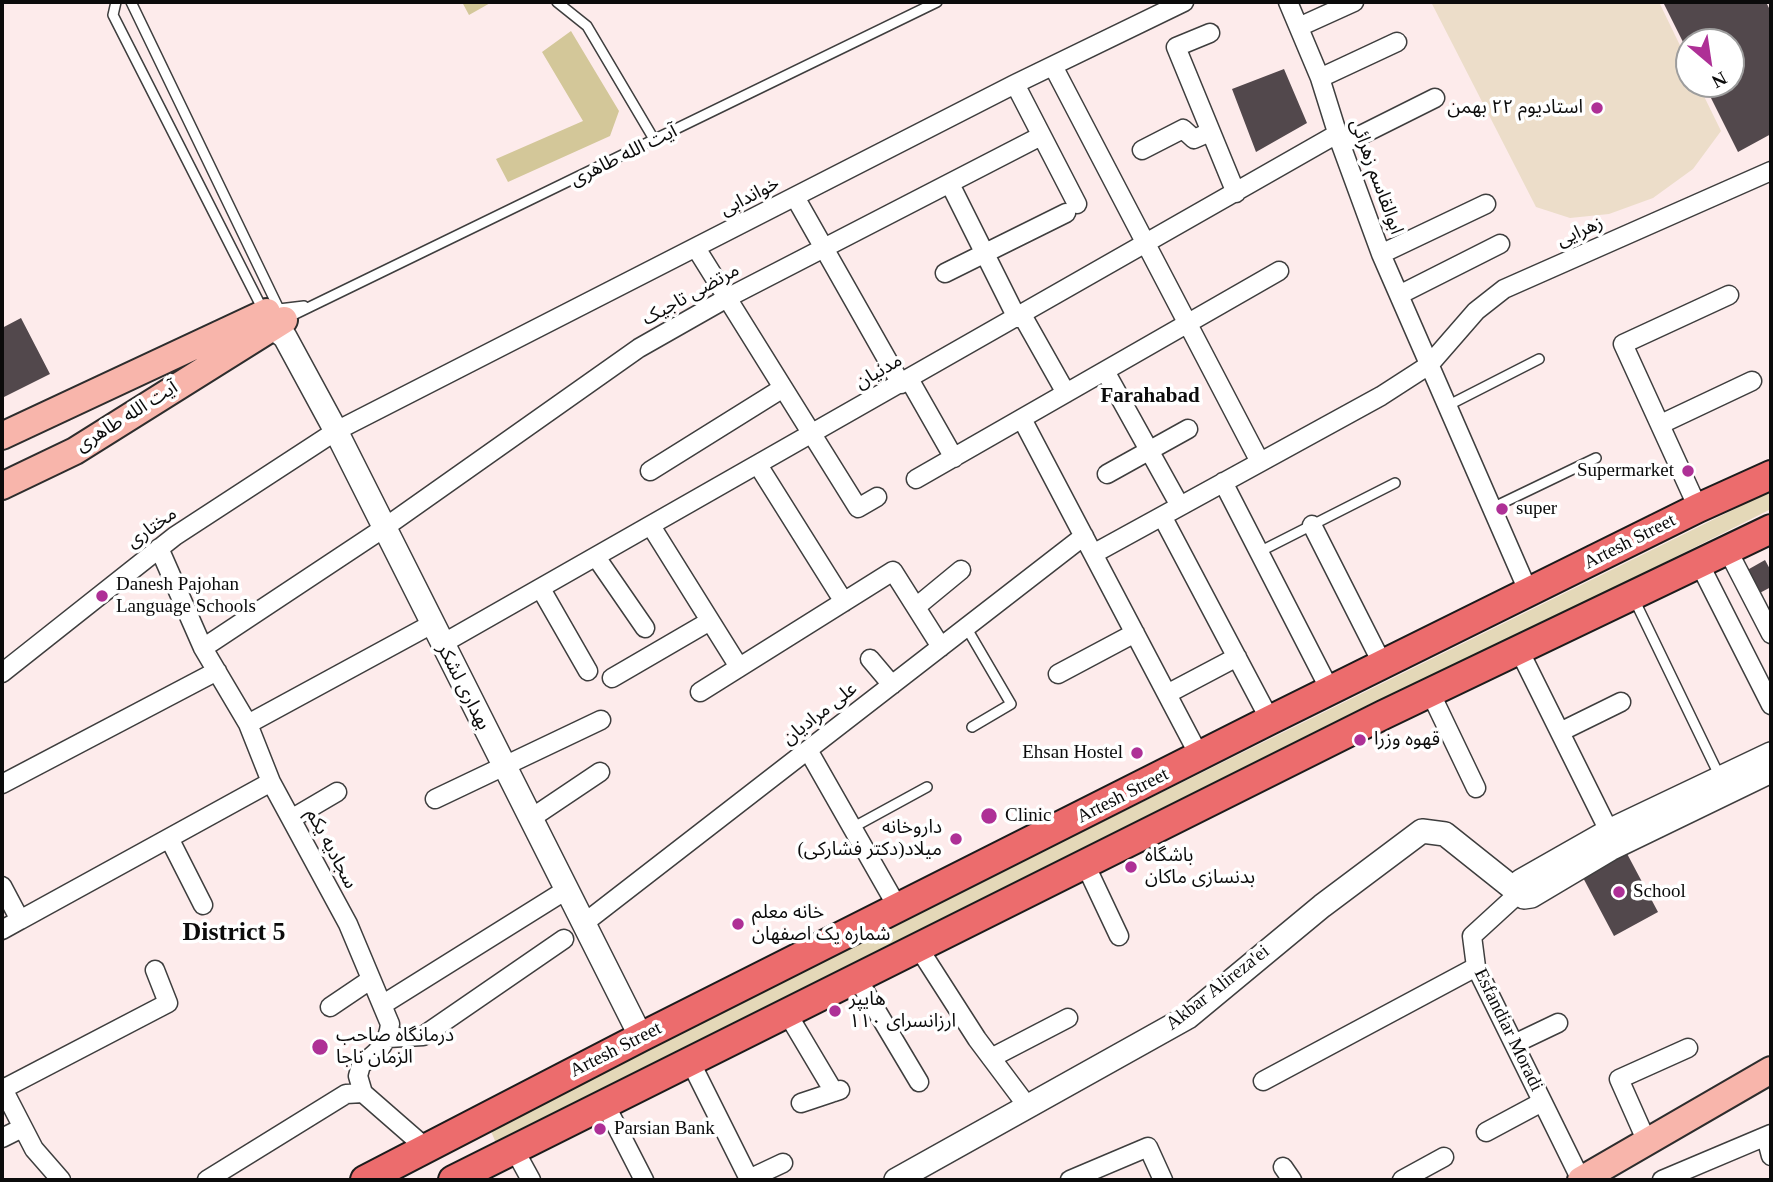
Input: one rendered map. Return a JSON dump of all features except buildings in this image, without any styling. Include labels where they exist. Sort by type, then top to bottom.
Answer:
[{"type":"main road","name":"آیت الله طاهری","points":[[2,436],[60,407],[276,321]]},
{"type":"main road","name":"آیت الله طاهری","points":[[2,486],[75,451],[276,321]]},
{"type":"main road","points":[[60,407],[83,413],[88,429],[75,451]]},
{"type":"main road","points":[[1737,490],[1771,465]]},
{"type":"main road","name":"Artesh Street","points":[[365,1180],[640,1037],[1270,720],[1698,508],[1771,475]]},
{"type":"main road","points":[[453,1180],[1430,692],[1771,529]]},
{"type":"main road","points":[[1581,1180],[1771,1070]]},
{"type":"street","name":"خواندابی","points":[[336,431],[1015,84],[1184,2]]},
{"type":"street","name":"ابوالقاسم زهرائی","points":[[1288,2],[1301,26],[1381,254],[1529,593]]},
{"type":"street","points":[[1301,26],[1354,2]]},
{"type":"street","points":[[1210,33],[1176,47],[1236,193]]},
{"type":"street","points":[[1320,78],[1397,42]]},
{"type":"street","points":[[1053,66],[1259,462]]},
{"type":"street","points":[[945,273],[1071,208],[1041,136],[1015,84]]},
{"type":"street","name":"مدنیان","points":[[248,724],[437,634],[541,589],[1236,193],[1339,140],[1435,98]]},
{"type":"street","points":[[1142,150],[1183,129],[1194,139],[1210,132]]},
{"type":"street","name":"مرتضی تاجیک","points":[[204,648],[384,528],[639,348],[727,298],[1041,136]]},
{"type":"street","name":"زهرایی","points":[[1429,365],[1476,311],[1504,289],[1771,171]]},
{"type":"street","points":[[950,184],[1019,316],[1066,393]]},
{"type":"street","points":[[795,197],[824,249],[954,458]]},
{"type":"street","points":[[1381,254],[1486,204]]},
{"type":"street","points":[[1399,295],[1500,244]]},
{"type":"street","points":[[696,248],[858,508],[877,497]]},
{"type":"street","points":[[916,480],[1279,271]]},
{"type":"street","points":[[1698,508],[1623,344],[1729,295]]},
{"type":"street","name":"بهداری لشکر","points":[[276,321],[336,431],[640,1037]]},
{"type":"street","points":[[1093,554],[1429,365]]},
{"type":"street","points":[[1105,371],[1180,506]]},
{"type":"street","points":[[1661,424],[1752,381]]},
{"type":"street","points":[[650,471],[783,388]]},
{"type":"street","points":[[1022,419],[1200,757]]},
{"type":"street","points":[[1107,474],[1188,429]]},
{"type":"street","name":"مختاری","points":[[2,673],[159,548],[336,431]]},
{"type":"street","points":[[758,465],[844,602]]},
{"type":"street","points":[[1223,482],[1331,692]]},
{"type":"street","points":[[1162,516],[1270,720]]},
{"type":"street","points":[[1312,525],[1383,666]]},
{"type":"street","points":[[651,526],[739,667]]},
{"type":"street","name":"علی مرادیان","points":[[583,924],[1083,536]]},
{"type":"street","name":"سجادیه یکم","points":[[159,548],[204,648],[248,724],[271,782],[348,924],[390,1024],[388,1038]]},
{"type":"street","points":[[1727,549],[1771,634]]},
{"type":"street","points":[[596,557],[645,628]]},
{"type":"street","points":[[1699,562],[1771,705]]},
{"type":"street","points":[[916,607],[961,570]]},
{"type":"street","points":[[700,692],[893,571],[941,647]]},
{"type":"street","points":[[541,589],[589,671]]},
{"type":"street","points":[[612,678],[710,621]]},
{"type":"street","points":[[1058,674],[1135,633]]},
{"type":"street","points":[[1519,650],[1609,831]]},
{"type":"street","points":[[1167,694],[1237,657]]},
{"type":"street","points":[[870,659],[892,685]]},
{"type":"street","points":[[2,784],[217,671]]},
{"type":"street","points":[[1430,692],[1476,788]]},
{"type":"street","points":[[1560,732],[1621,702]]},
{"type":"street","points":[[435,799],[601,720]]},
{"type":"street","points":[[808,750],[898,908]]},
{"type":"street","name":"Esfandiar Moradi","points":[[1581,1180],[1476,967],[1472,936],[1519,893],[1521,881],[1609,831],[1771,754]]},
{"type":"street","name":"Esfandiar Moradi","points":[[1519,893],[1531,896],[1610,849],[1771,771]]},
{"type":"street","points":[[530,819],[600,772]]},
{"type":"street","points":[[2,930],[271,782]]},
{"type":"street","points":[[291,819],[337,792]]},
{"type":"street","name":"Akbar Alireza'ei","points":[[896,1180],[1188,1017],[1322,905],[1422,831],[1445,834],[1519,893]]},
{"type":"street","points":[[169,838],[204,905]]},
{"type":"street","points":[[1085,864],[1119,936]]},
{"type":"street","points":[[2,886],[20,920]]},
{"type":"street","points":[[382,1005],[566,890]]},
{"type":"street","points":[[426,1148],[363,1093],[358,1076],[360,1065],[381,1049],[388,1038],[424,1036],[564,939]]},
{"type":"street","points":[[918,947],[991,1058],[1028,1107]]},
{"type":"street","points":[[1263,1081],[1476,967]]},
{"type":"street","points":[[61,1180],[45,1164],[22,1128],[2,1088],[168,1003],[155,970]]},
{"type":"street","points":[[857,978],[919,1083]]},
{"type":"street","points":[[330,1007],[370,980]]},
{"type":"street","points":[[788,1013],[837,1091],[801,1103]]},
{"type":"street","points":[[991,1058],[1068,1018]]},
{"type":"street","points":[[1514,1044],[1558,1023]]},
{"type":"street","points":[[1647,1142],[1619,1079],[1688,1048]]},
{"type":"street","points":[[690,1061],[749,1179],[783,1163]]},
{"type":"street","points":[[207,1180],[346,1094],[363,1093]]},
{"type":"street","points":[[1486,1132],[1542,1102]]},
{"type":"street","points":[[605,1104],[644,1180]]},
{"type":"street","points":[[2,1138],[22,1128]]},
{"type":"street","points":[[1670,1179],[1769,1135],[1771,1156]]},
{"type":"street","points":[[1070,1180],[1148,1147],[1163,1180]]},
{"type":"street","points":[[514,1149],[531,1180]]},
{"type":"street","points":[[1405,1180],[1444,1157]]},
{"type":"lane","points":[[116,2],[113,15],[276,321]]},
{"type":"lane","points":[[131,2],[276,321]]},
{"type":"lane","points":[[557,2],[587,26],[655,141]]},
{"type":"lane","name":"آیت الله طاهری","points":[[276,321],[655,141],[930,3]]},
{"type":"lane","points":[[1447,406],[1539,359]]},
{"type":"lane","points":[[1492,508],[1596,458]]},
{"type":"lane","points":[[1259,552],[1395,483]]},
{"type":"lane","points":[[1632,595],[1721,778]]},
{"type":"lane","points":[[966,627],[1011,704],[972,727]]},
{"type":"lane","points":[[852,828],[927,787]]},
{"type":"shaded area","points":[[462,2],[492,2],[469,15]]},
{"type":"shaded area","name":"استادیوم ۲۲ بهمن","points":[[1431,2],[1659,2],[1675,35],[1675,98],[1705,98],[1721,131],[1693,169],[1653,198],[1609,214],[1570,218],[1536,207]]},
{"type":"shaded area","points":[[571,31],[619,111],[610,136],[508,182],[496,159],[583,121],[542,52]]},
{"type":"shaded area","points":[[1771,491],[1771,509],[496,1143],[490,1129],[1001,872]]},
{"type":"place","name":"استادیوم ۲۲ بهمن","points":[[1597,108]]},
{"type":"place","name":"Supermarket","points":[[1688,471]]},
{"type":"place","name":"super","points":[[1502,509]]},
{"type":"place","name":"Danesh Pajohan Language Schools","points":[[102,596]]},
{"type":"place","name":"قهوه وزرا","points":[[1360,740]]},
{"type":"place","name":"Ehsan Hostel","points":[[1137,753]]},
{"type":"place","name":"Clinic","points":[[989,816]]},
{"type":"place","name":"داروخانه میلاد(دکتر فشارکی)","points":[[956,839]]},
{"type":"place","name":"باشگاه بدنسازی ماکان","points":[[1131,867]]},
{"type":"place","name":"School","points":[[1619,892]]},
{"type":"place","name":"خانه معلم شماره یک اصفهان","points":[[738,924]]},
{"type":"place","name":"هایپر ارزانسرای ۱۱۰","points":[[835,1011]]},
{"type":"place","name":"درمانگاه صاحب الزمان ناجا","points":[[320,1047]]},
{"type":"place","name":"Parsian Bank","points":[[600,1129]]},
{"type":"district","name":"Farahabad","points":[[1150,397]]},
{"type":"district","name":"District 5","points":[[234,933]]}]
